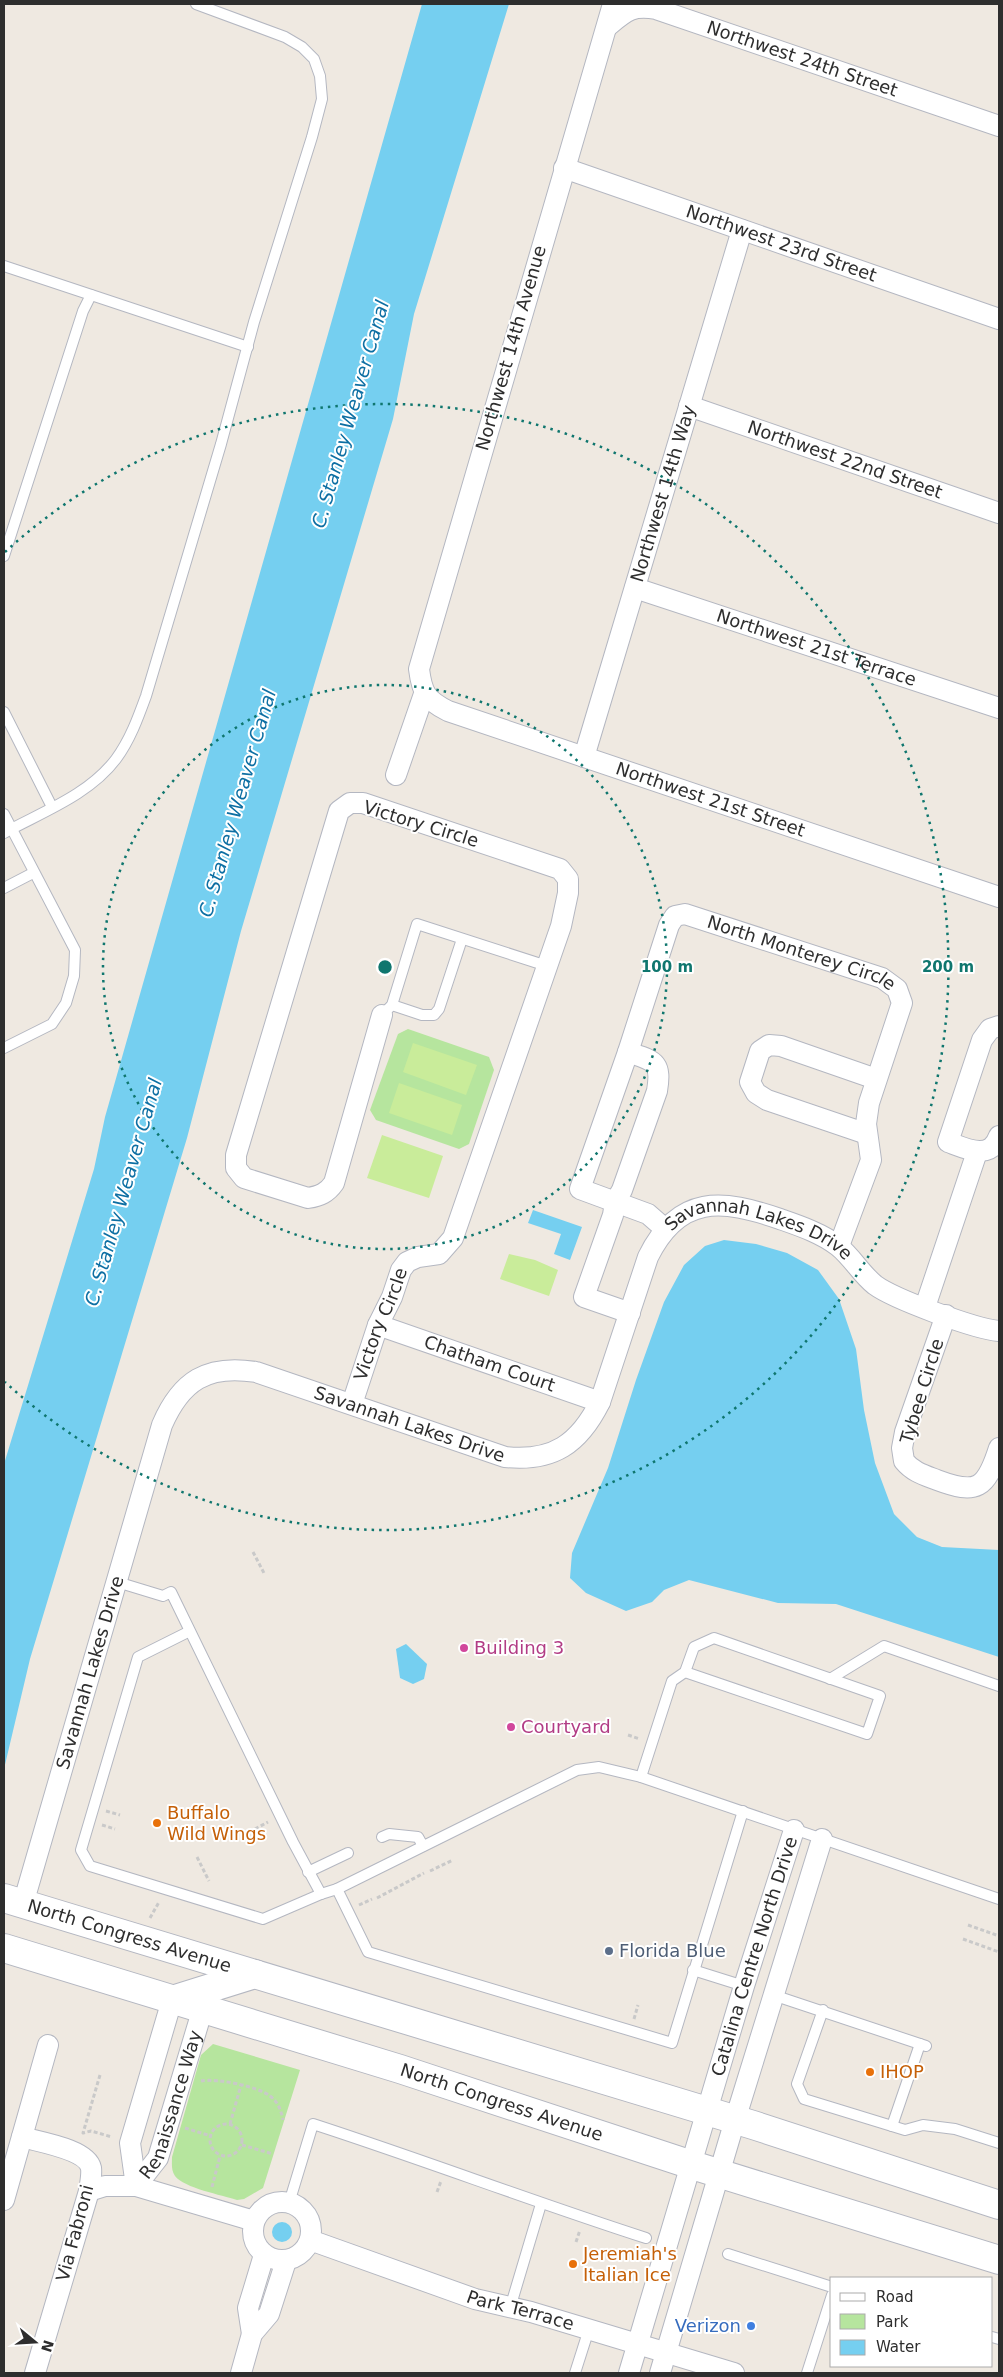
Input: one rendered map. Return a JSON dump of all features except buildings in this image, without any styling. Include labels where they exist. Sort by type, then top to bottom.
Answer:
[{"type":"main road","name":"North Congress Avenue","points":[[14,1901],[735,2120],[999,2205]]},
{"type":"main road","name":"North Congress Avenue","points":[[4,1948],[400,2069],[720,2174],[999,2260]]},
{"type":"main road","points":[[172,2000],[255,1974]]},
{"type":"street","name":"Northwest 14th Avenue","points":[[424,694],[419,669],[613,4]]},
{"type":"street","name":"Northwest 24th Street","points":[[608,26],[629,9],[642,7],[656,9],[999,126]]},
{"type":"street","name":"Northwest 23rd Street","points":[[564,168],[999,319]]},
{"type":"street","name":"Northwest 14th Way","points":[[584,757],[742,230]]},
{"type":"street","name":"Northwest 22nd Street","points":[[689,406],[999,513]]},
{"type":"street","name":"Northwest 21st Terrace","points":[[635,588],[999,708]]},
{"type":"street","name":"Northwest 21st Street","points":[[424,694],[448,711],[999,897]]},
{"type":"street","points":[[396,775],[424,694]]},
{"type":"street","name":"Victory Circle","points":[[352,1404],[378,1325],[392,1296],[400,1270],[407,1262],[418,1257],[438,1254],[453,1238],[560,926],[568,892],[568,879],[560,869],[363,803],[350,803],[339,811],[236,1155],[236,1168],[244,1178],[308,1198],[318,1196],[328,1190],[334,1183],[387,1010]]},
{"type":"street","name":"North Monterey Circle","points":[[628,1052],[669,925],[675,916],[685,914],[882,978],[897,989],[902,1003],[869,1103],[866,1124],[871,1160],[839,1246]]},
{"type":"street","points":[[999,1026],[990,1029],[982,1040],[948,1142],[976,1152],[992,1148],[999,1136]]},
{"type":"street","points":[[867,1134],[767,1100],[756,1093],[750,1082],[760,1051],[769,1045],[782,1046],[876,1079]]},
{"type":"street","points":[[630,1312],[584,1297],[613,1215],[615,1202],[622,1190],[660,1075],[658,1066],[650,1060],[628,1052],[580,1189],[615,1202],[648,1214],[664,1228]]},
{"type":"street","points":[[925,1307],[976,1152]]},
{"type":"street","name":"Savannah Lakes Drive","points":[[14,1901],[116,1582],[162,1426],[173,1401],[190,1383],[215,1372],[242,1370],[256,1372],[493,1453],[518,1458],[546,1455],[570,1443],[590,1421],[600,1402],[648,1257],[664,1228],[691,1210],[708,1206],[743,1206],[801,1226],[839,1246],[874,1284],[946,1315],[999,1331]]},
{"type":"street","name":"Tybee Circle","points":[[946,1315],[905,1432],[902,1448],[904,1461],[914,1472],[954,1487],[968,1489],[985,1480],[999,1448]]},
{"type":"street","name":"Chatham Court","points":[[378,1325],[600,1402]]},
{"type":"street","name":"Catalina Centre North Drive","points":[[629,2373],[744,1986],[794,1830]]},
{"type":"street","name":"Catalina Centre North Drive","points":[[660,2373],[735,2120],[822,1839]]},
{"type":"street","points":[[744,1986],[773,1995]]},
{"type":"street","name":"Renaissance Way","points":[[136,2186],[130,2143],[172,2000]]},
{"type":"street","name":"Renaissance Way","points":[[136,2186],[158,2158],[203,2008]]},
{"type":"street","points":[[4,2200],[48,2045]]},
{"type":"street","name":"Via Fabroni","points":[[22,2137],[78,2153],[91,2168],[90,2191],[35,2373]]},
{"type":"street","points":[[90,2191],[105,2186],[136,2186],[254,2221]]},
{"type":"street","points":[[280,2202],[289,2203],[298,2206],[305,2213],[311,2230],[310,2240],[301,2254],[278,2261],[264,2254],[254,2239],[254,2221],[265,2208],[280,2202]]},
{"type":"street","name":"Park Terrace","points":[[310,2240],[475,2299],[589,2329],[666,2354],[734,2373]]},
{"type":"street","points":[[242,2373],[252,2334],[248,2308],[264,2254]]},
{"type":"street","points":[[252,2334],[269,2314],[286,2260]]},
{"type":"lane","points":[[7,831],[52,807],[96,780],[116,759],[131,736],[146,696],[254,322],[312,137],[322,99],[320,76],[314,60],[302,47],[285,37],[196,4]]},
{"type":"lane","points":[[4,266],[248,347]]},
{"type":"lane","points":[[4,556],[83,311],[91,295]]},
{"type":"lane","points":[[4,712],[52,807]]},
{"type":"lane","points":[[4,814],[7,831],[33,873],[75,950],[74,976],[66,1003],[52,1024],[4,1048]]},
{"type":"lane","points":[[4,888],[33,873]]},
{"type":"lane","points":[[462,939],[439,1009],[434,1015],[387,1010],[417,924],[547,966]]},
{"type":"lane","points":[[116,1582],[163,1596],[171,1592],[308,1872],[321,1894]]},
{"type":"lane","points":[[190,1631],[138,1656],[80,1850],[90,1866],[263,1919],[337,1889],[576,1770],[599,1767],[640,1777],[794,1830]]},
{"type":"lane","points":[[640,1777],[672,1681],[685,1672],[694,1647],[714,1638],[880,1696],[867,1734],[685,1672]]},
{"type":"lane","points":[[830,1679],[884,1646],[999,1686]]},
{"type":"lane","points":[[337,1889],[368,1952],[672,2043],[743,1811]]},
{"type":"lane","name":"Catalina Centre North Drive","points":[[794,1830],[999,1899]]},
{"type":"lane","points":[[382,1837],[389,1834],[418,1837],[423,1846]]},
{"type":"lane","points":[[308,1872],[348,1853]]},
{"type":"lane","points":[[693,1970],[744,1986]]},
{"type":"lane","points":[[773,1995],[923,2045],[892,2126]]},
{"type":"lane","points":[[822,2010],[797,2084],[804,2098],[905,2130],[923,2125],[955,2129],[999,2143]]},
{"type":"lane","points":[[289,2203],[313,2124],[396,2151],[541,2204],[646,2238]]},
{"type":"lane","points":[[510,2308],[541,2204]]},
{"type":"lane","points":[[728,2254],[830,2286]]},
{"type":"lane","points":[[807,2373],[830,2302]]},
{"type":"lane","points":[[576,2370],[589,2329]]},
{"type":"path","points":[[253,1552],[265,1575]]},
{"type":"path","points":[[628,1735],[643,1740]]},
{"type":"path","points":[[104,1810],[120,1815]]},
{"type":"path","points":[[255,1828],[271,1821]]},
{"type":"path","points":[[100,1824],[116,1829]]},
{"type":"path","points":[[197,1857],[209,1881]]},
{"type":"path","points":[[430,1871],[453,1860]]},
{"type":"path","points":[[377,1898],[424,1873]]},
{"type":"path","points":[[150,1919],[161,1899]]},
{"type":"path","points":[[358,1906],[372,1899]]},
{"type":"path","points":[[968,1925],[999,1936]]},
{"type":"path","points":[[963,1940],[999,1952]]},
{"type":"path","points":[[633,2020],[638,2005]]},
{"type":"path","points":[[100,2075],[84,2133],[91,2131],[116,2138]]},
{"type":"path","points":[[195,2083],[211,2079],[268,2094],[278,2105],[283,2120]]},
{"type":"path","points":[[230,2124],[241,2086]]},
{"type":"path","points":[[230,2124],[235,2126],[242,2134],[242,2145],[231,2156],[220,2156],[210,2145],[211,2136],[220,2125],[230,2124]]},
{"type":"path","points":[[178,2126],[211,2136]]},
{"type":"path","points":[[242,2145],[273,2154]]},
{"type":"path","points":[[212,2187],[220,2156]]},
{"type":"path","points":[[437,2192],[443,2178]]},
{"type":"path","points":[[576,2242],[580,2227]]},
{"type":"green space","points":[[408,1029],[489,1057],[494,1070],[469,1144],[459,1149],[376,1120],[370,1110],[398,1034]]},
{"type":"green space","points":[[413,1043],[477,1065],[466,1095],[403,1072]]},
{"type":"green space","points":[[399,1083],[462,1105],[452,1135],[389,1113]]},
{"type":"green space","points":[[382,1135],[443,1156],[429,1198],[367,1178]]},
{"type":"green space","points":[[509,1254],[535,1260],[558,1270],[549,1296],[500,1279]]},
{"type":"green space","points":[[213,2044],[300,2070],[263,2188],[244,2199],[237,2200],[195,2188],[175,2176],[172,2169],[172,2157],[201,2055]]},
{"type":"water","name":"C. Stanley Weaver Canal","points":[[422,4],[509,4],[414,314],[393,419],[241,931],[187,1138],[30,1659],[4,1769],[4,1464],[94,1169],[105,1117]]},
{"type":"water","points":[[533,1210],[582,1227],[570,1260],[554,1254],[561,1234],[528,1223]]},
{"type":"water","points":[[724,1240],[756,1244],[787,1253],[818,1270],[839,1299],[856,1349],[864,1410],[875,1463],[894,1514],[917,1537],[942,1547],[999,1550],[999,1657],[836,1604],[778,1603],[689,1580],[664,1590],[652,1602],[626,1611],[586,1593],[570,1578],[572,1553],[608,1468],[636,1380],[664,1302],[684,1265],[705,1246]]},
{"type":"water","points":[[406,1644],[427,1664],[424,1679],[413,1684],[400,1678],[396,1649]]},
{"type":"water","points":[[282,2222],[289,2225],[292,2232],[289,2239],[282,2242],[275,2239],[272,2232],[275,2225]]},
{"type":"place","name":"Building 3","points":[[464,1648]]},
{"type":"place","name":"Courtyard","points":[[511,1727]]},
{"type":"place","name":"Buffalo Wild Wings","points":[[157,1823]]},
{"type":"place","name":"Florida Blue","points":[[609,1951]]},
{"type":"place","name":"IHOP","points":[[870,2072]]},
{"type":"place","name":"Jeremiah's Italian Ice","points":[[573,2264]]},
{"type":"place","name":"Verizon","points":[[751,2326]]}]
